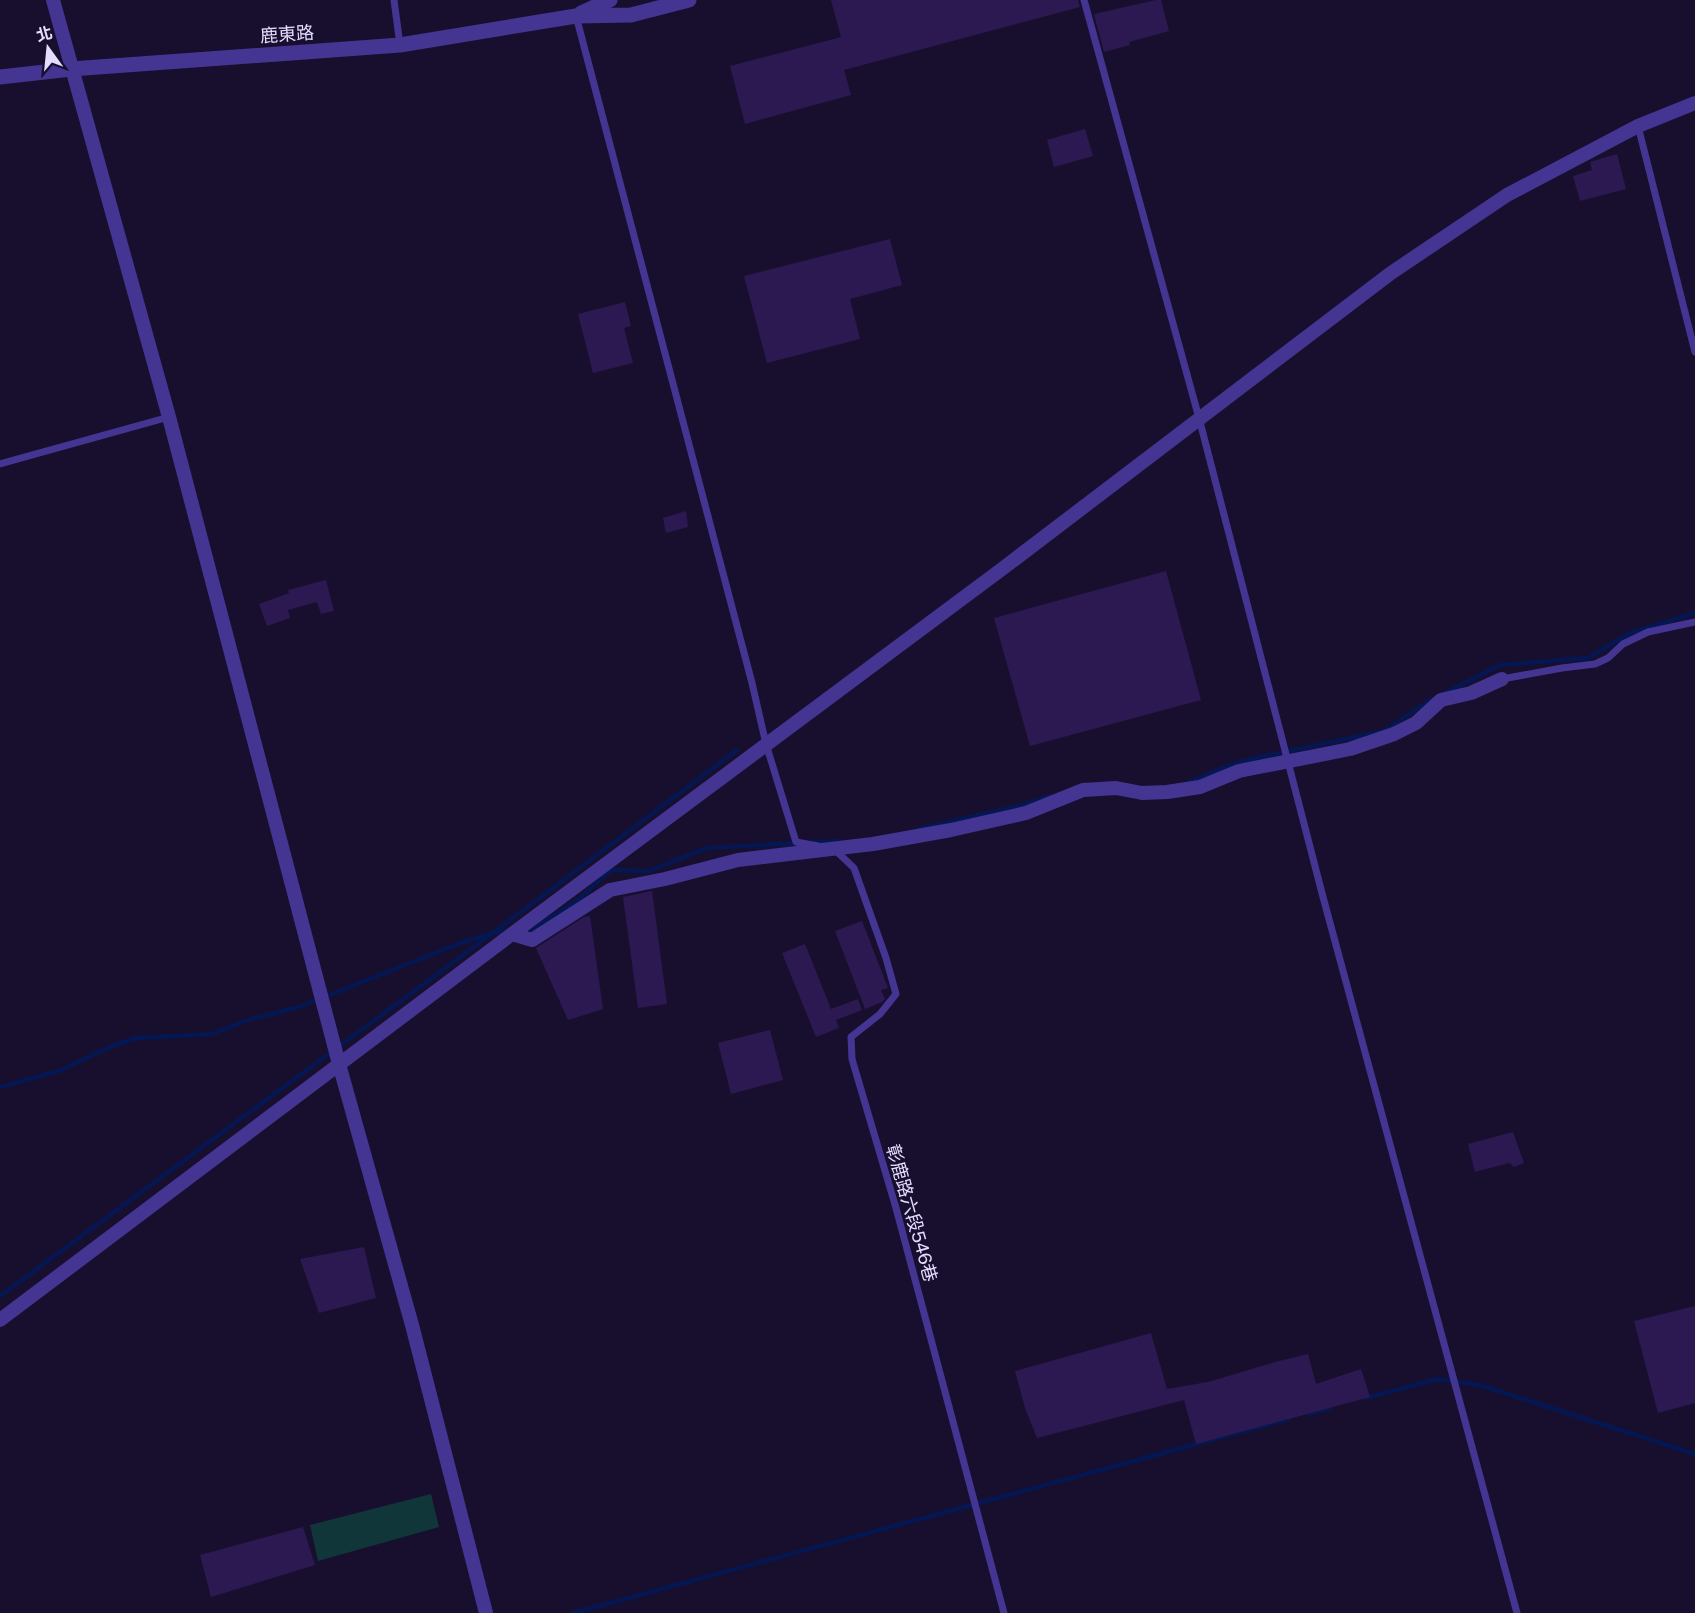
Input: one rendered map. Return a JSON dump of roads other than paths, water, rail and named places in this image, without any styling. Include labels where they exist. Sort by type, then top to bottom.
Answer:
[{"type":"street","points":[[53,0],[169,417],[339,1064],[412,1325],[486,1613]]},
{"type":"street","name":"鹿東路","points":[[576,16],[610,0]]},
{"type":"street","name":"鹿東路","points":[[0,77],[71,69],[400,45],[576,16],[631,15],[689,0]]},
{"type":"street","points":[[0,1320],[512,934],[1002,569],[1391,273],[1507,195],[1638,126],[1695,103]]},
{"type":"street","points":[[512,934],[532,940],[610,890],[665,879],[738,860],[834,849],[951,830],[1026,813],[1083,790],[1116,788],[1142,793],[1200,787],[1239,771],[1350,749],[1394,734],[1416,723],[1441,700],[1471,693],[1502,679]]},
{"type":"lane","points":[[394,0],[400,45]]},
{"type":"lane","points":[[1084,0],[1199,418],[1287,761],[1517,1613]]},
{"type":"lane","points":[[576,16],[766,744],[796,842],[834,849]]},
{"type":"lane","points":[[1638,126],[1695,352]]},
{"type":"lane","points":[[0,464],[169,417]]},
{"type":"lane","points":[[1502,679],[1595,664],[1608,658],[1623,644],[1648,632],[1695,622]]},
{"type":"lane","name":"彰鹿路六段546巷","points":[[834,849],[854,868],[886,958],[896,994],[880,1014],[851,1037],[852,1059],[896,1208],[1004,1613]]},
{"type":"waterway","points":[[1185,784],[1230,765],[1256,758],[1384,731],[1427,702],[1500,665],[1588,658],[1630,633],[1695,613]]},
{"type":"waterway","points":[[0,1296],[737,750]]},
{"type":"waterway","points":[[919,829],[1023,805],[1050,796]]},
{"type":"waterway","points":[[812,842],[842,841]]},
{"type":"waterway","points":[[527,929],[535,928],[578,900],[611,870],[649,871],[707,848],[797,843]]},
{"type":"waterway","points":[[0,1087],[59,1071],[112,1046],[136,1038],[212,1034],[251,1019],[299,1007],[463,942],[493,933],[510,931]]},
{"type":"waterway","points":[[1366,1398],[1437,1379],[1480,1385],[1695,1454]]},
{"type":"waterway","points":[[1309,1414],[1329,1408]]},
{"type":"waterway","points":[[573,1613],[1289,1419]]}]
